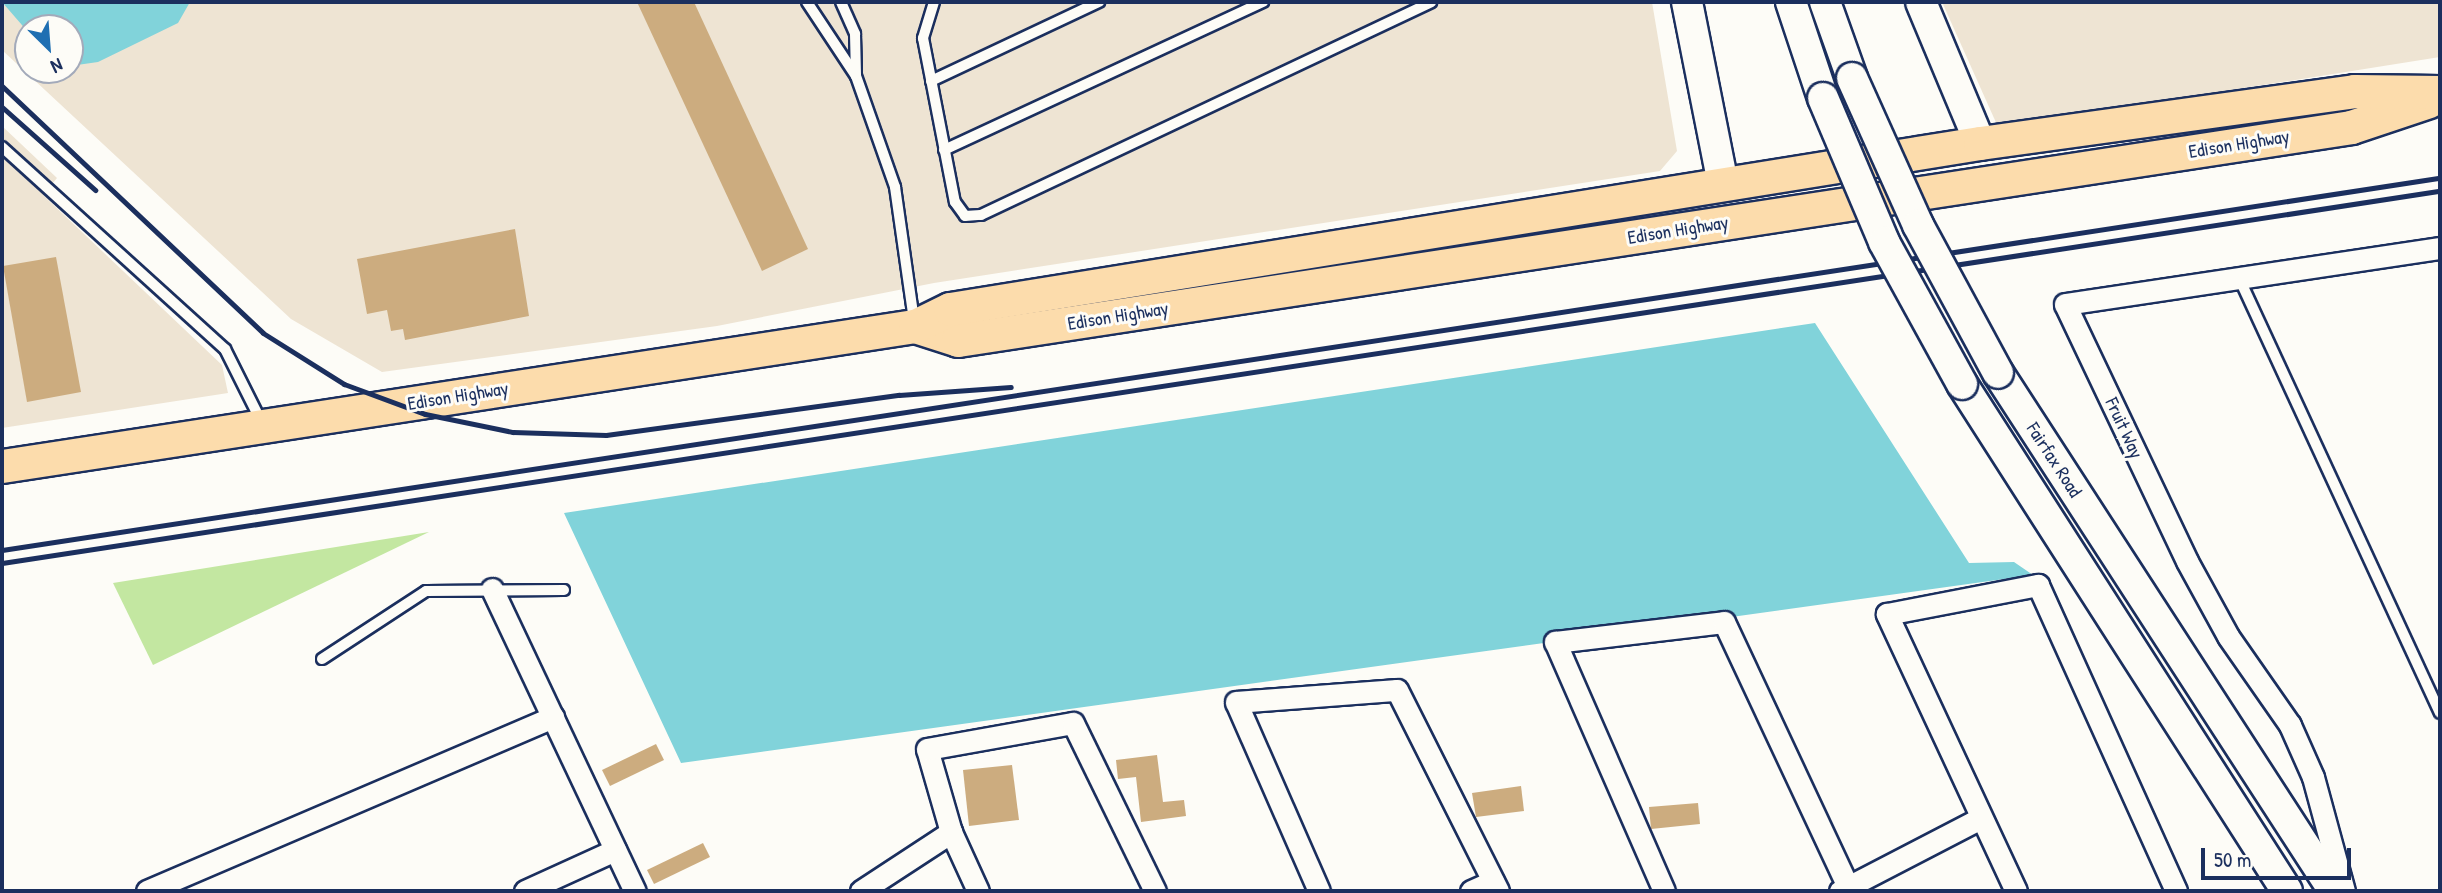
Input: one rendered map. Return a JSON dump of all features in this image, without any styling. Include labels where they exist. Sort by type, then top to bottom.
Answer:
[{"type":"main road","points":[[1687,2],[1723,183]]},
{"type":"main road","name":"Fairfax Road","points":[[1791,2],[1823,99],[1884,242],[1962,384],[2287,891]]},
{"type":"main road","name":"Fairfax Road","points":[[1825,2],[1852,79],[1918,225],[1998,373],[2333,891]]},
{"type":"main road","points":[[1921,2],[1980,143]]},
{"type":"main road","name":"Edison Highway","points":[[2,466],[915,326],[950,309],[1980,143],[2354,91],[2440,95]]},
{"type":"main road","name":"Edison Highway","points":[[915,326],[958,340],[2351,127],[2440,95]]},
{"type":"street","name":"Fruit Way","points":[[2344,891],[2313,777],[2290,725],[2228,636],[2188,561],[2065,304],[2440,248]]},
{"type":"street","points":[[2015,891],[1979,819],[1887,614],[2038,585],[2176,891]]},
{"type":"street","points":[[492,589],[635,891]]},
{"type":"street","points":[[1664,891],[1555,642],[1724,622],[1844,889],[1979,819]]},
{"type":"street","points":[[1319,891],[1236,702],[1396,690],[1496,886],[1471,891]]},
{"type":"street","points":[[147,891],[553,717]]},
{"type":"street","points":[[978,891],[951,832],[927,749],[1073,723],[1155,891]]},
{"type":"street","points":[[861,891],[951,832]]},
{"type":"street","points":[[525,891],[615,850]]},
{"type":"lane","points":[[807,2],[856,76],[895,187],[915,326]]},
{"type":"lane","points":[[841,2],[855,34],[856,76]]},
{"type":"lane","points":[[934,2],[923,38],[955,202],[965,216],[981,215],[1431,2]]},
{"type":"lane","points":[[931,81],[1099,2]]},
{"type":"lane","points":[[944,150],[1263,2]]},
{"type":"lane","points":[[2,147],[225,349],[263,426]]},
{"type":"lane","points":[[2239,278],[2440,713]]},
{"type":"lane","points":[[322,659],[426,592],[564,590]]},
{"type":"shaded area","points":[[2,2],[1652,2],[1677,151],[1660,171],[934,283],[717,326],[382,372],[291,319],[39,84],[84,84],[84,14],[14,14],[14,61],[2,50]]},
{"type":"shaded area","points":[[1942,2],[2440,2],[2440,57],[1998,127]]},
{"type":"shaded area","points":[[2,126],[57,178],[43,195],[222,365],[228,393],[2,428]]},
{"type":"green space","points":[[429,532],[153,665],[113,583]]},
{"type":"water","points":[[2,2],[190,2],[178,23],[98,62],[84,64],[84,14],[14,16]]},
{"type":"water","points":[[1815,323],[1969,563],[2014,562],[2033,575],[681,763],[564,513]]},
{"type":"building","points":[[637,2],[694,2],[808,249],[762,271]]},
{"type":"building","points":[[515,229],[529,316],[405,340],[403,329],[391,331],[387,310],[367,314],[357,259]]},
{"type":"building","points":[[56,257],[81,392],[27,402],[3,266]]},
{"type":"building","points":[[656,744],[664,760],[610,786],[602,770]]},
{"type":"building","points":[[1157,755],[1163,802],[1184,800],[1186,816],[1141,822],[1136,777],[1118,779],[1116,760]]},
{"type":"building","points":[[1012,765],[1019,820],[969,826],[963,770]]},
{"type":"building","points":[[1521,786],[1524,811],[1476,817],[1472,793]]},
{"type":"building","points":[[1698,803],[1700,824],[1651,829],[1649,807]]},
{"type":"building","points":[[703,843],[710,857],[654,884],[647,870]]},
{"type":"railway","points":[[2,86],[263,333],[344,384],[425,414],[513,432],[606,435],[899,395],[1011,387]]},
{"type":"railway","points":[[2,107],[95,190]]},
{"type":"railway","points":[[2,550],[2440,178]]},
{"type":"railway","points":[[2,563],[2440,191]]}]
